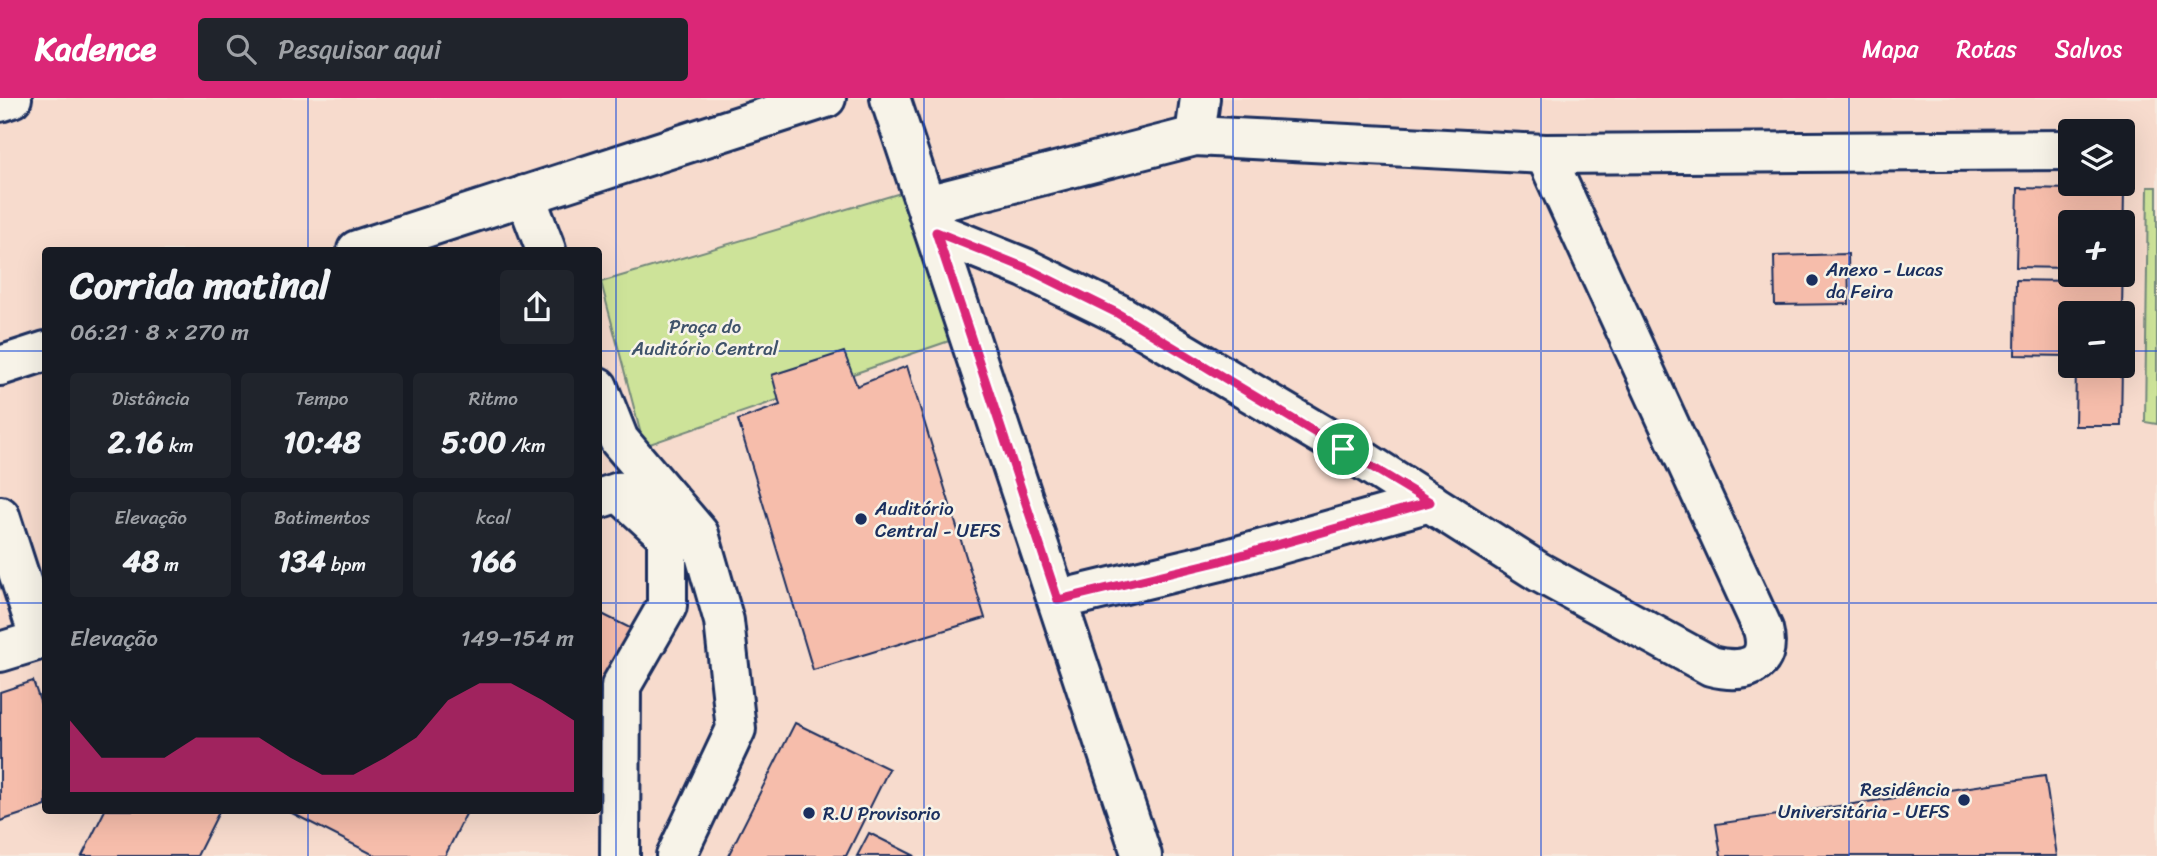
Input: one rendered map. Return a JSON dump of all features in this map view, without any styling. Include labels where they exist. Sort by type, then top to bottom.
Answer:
[{"type":"street","points":[[0,102],[12,98]]},
{"type":"street","points":[[379,247],[442,237],[525,195],[826,98]]},
{"type":"street","points":[[890,98],[1142,856]]},
{"type":"street","points":[[1195,136],[1200,98]]},
{"type":"street","points":[[932,218],[1195,136],[1545,154],[2058,150]]},
{"type":"street","points":[[932,218],[1117,313],[1430,502],[1539,572],[1711,666],[1726,670],[1744,669],[1756,663],[1764,654],[1766,642],[1763,628],[1545,154]]},
{"type":"street","points":[[525,195],[545,247]]},
{"type":"street","points":[[0,366],[42,352]]},
{"type":"street","points":[[602,397],[619,440],[699,534],[724,621],[736,729],[676,856]]},
{"type":"street","points":[[602,498],[619,492],[667,536],[667,606],[621,686],[620,856]]},
{"type":"street","points":[[1058,600],[1220,561],[1430,502]]},
{"type":"street","points":[[0,516],[42,636]]},
{"type":"street","points":[[0,652],[42,639]]},
{"type":"shaded area","points":[[0,98],[2157,98],[2157,856],[0,856]]},
{"type":"green space","points":[[2148,187],[2157,187],[2157,424],[2145,422]]},
{"type":"green space","name":"Praça do Auditório Central","points":[[904,192],[949,341],[644,446],[602,282]]},
{"type":"building","points":[[2018,188],[2058,189],[2058,196],[2124,196],[2124,210],[2058,210],[2058,268],[2016,267]]},
{"type":"building","name":"Anexo - Lucas da Feira","points":[[1848,254],[1849,304],[1775,305],[1774,256]]},
{"type":"building","points":[[2016,280],[2058,281],[2058,287],[2123,287],[2122,301],[2058,301],[2058,356],[2015,355]]},
{"type":"building","name":"Auditório Central - UEFS","points":[[844,352],[857,386],[907,366],[985,618],[813,670],[738,420],[780,405],[772,375]]},
{"type":"building","points":[[2076,378],[2122,378],[2121,426],[2075,426]]},
{"type":"building","points":[[602,614],[632,629],[602,686]]},
{"type":"building","points":[[33,681],[42,707],[42,807],[0,821],[0,692]]},
{"type":"building","name":"R.U Provisorio","points":[[795,723],[889,769],[846,856],[728,856]]},
{"type":"building","name":"Residência Universitária - UEFS","points":[[2045,776],[2057,856],[1721,856],[1716,824]]},
{"type":"building","points":[[103,814],[218,814],[197,856],[82,856]]},
{"type":"building","points":[[294,814],[466,814],[445,856],[376,856]]},
{"type":"building","points":[[869,833],[915,856],[857,856]]},
{"type":"place","name":"Anexo - Lucas da Feira","points":[[1812,280]]},
{"type":"place","name":"Auditório Central - UEFS","points":[[861,519]]},
{"type":"place","name":"Residência Universitária - UEFS","points":[[1964,800]]},
{"type":"place","name":"R.U Provisorio","points":[[809,813]]},
{"type":"route","points":[[936,232],[1026,268],[1117,313],[1343,449],[1430,502],[1220,561],[1058,600],[936,232]]}]
